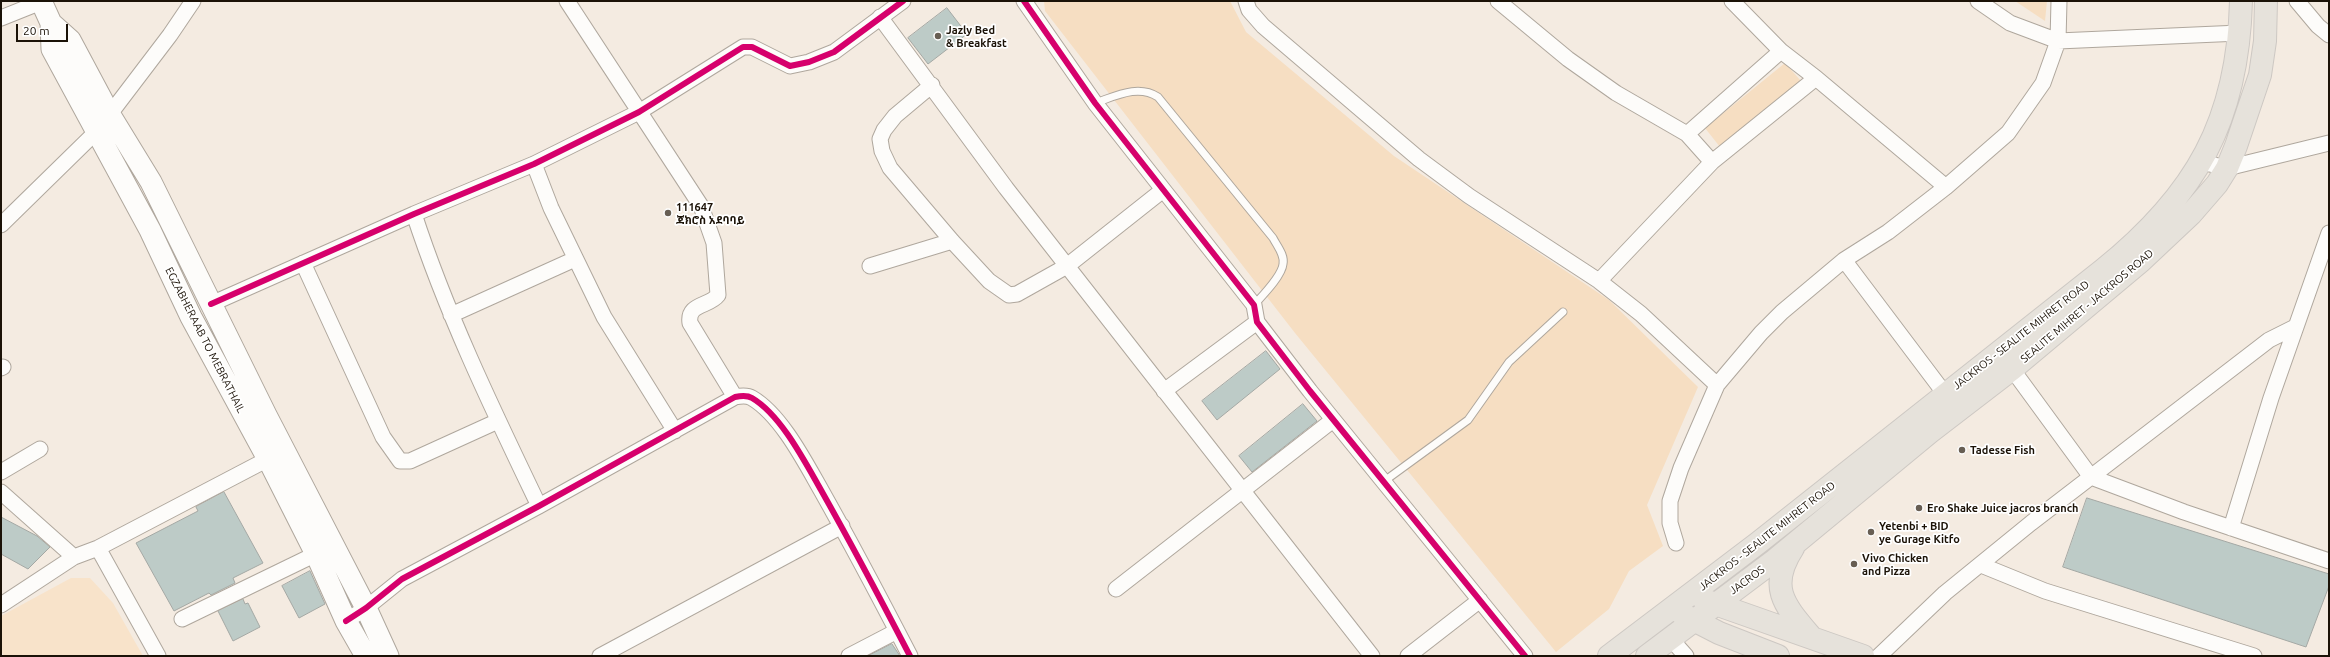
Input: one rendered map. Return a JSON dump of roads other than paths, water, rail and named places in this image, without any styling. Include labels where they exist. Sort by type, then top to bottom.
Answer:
[{"type":"main road","name":"JACKROS - SEALITE MIHRET ROAD","points":[[1692,595],[2133,246],[2158,222],[2202,162],[2217,132],[2226,103],[2240,33],[2241,1]]},
{"type":"main road","name":"SEALITE MIHRET - JACKROS ROAD","points":[[1799,539],[2012,369],[2141,261],[2186,220],[2217,184],[2227,168],[2260,75],[2265,41],[2266,1]]},
{"type":"main road","name":"EGZABHERAAB TO MEBRATHAIL","points":[[41,2],[51,23],[52,49],[150,230],[191,317],[268,459],[316,554],[361,654]]},
{"type":"main road","points":[[51,23],[70,40],[110,115],[151,182],[211,304],[366,608],[388,656]]},
{"type":"main road","points":[[1799,539],[1785,561],[1779,581],[1781,594],[1786,608],[1812,639]]},
{"type":"main road","name":"JACROS","points":[[1647,656],[1714,604],[1775,560],[1799,539]]},
{"type":"main road","points":[[1609,656],[1692,595],[1863,656]]},
{"type":"main road","points":[[1673,609],[1719,633],[1778,656]]},
{"type":"street","points":[[1,224],[97,131],[193,1]]},
{"type":"street","points":[[567,1],[639,112],[655,134],[701,206],[710,224],[714,243],[718,295],[715,299],[696,307],[691,312],[690,323],[735,397]]},
{"type":"street","points":[[211,304],[414,214],[534,164],[639,112],[743,47],[752,47],[790,66],[809,62],[834,52],[902,1]]},
{"type":"street","points":[[1024,1],[1095,103],[1162,190],[1215,253],[1254,306],[1258,322],[1382,482],[1525,656]]},
{"type":"street","points":[[1246,1],[1249,10],[1263,26],[1419,159],[1469,196],[1599,281],[1641,314],[1717,385]]},
{"type":"street","points":[[1498,1],[1580,67],[1616,93],[1687,134],[1712,162]]},
{"type":"street","points":[[1732,1],[1781,51],[1816,78],[1946,187]]},
{"type":"street","points":[[1978,1],[2010,23],[2058,41],[2240,33]]},
{"type":"street","points":[[1676,543],[1670,523],[1670,501],[1681,468],[1717,385],[1761,332],[1782,312],[1844,260],[1888,232],[1946,187],[2008,133],[2024,114],[2043,83],[2058,41],[2059,1]]},
{"type":"street","points":[[2297,1],[2318,26],[2329,35]]},
{"type":"street","points":[[1,18],[41,2]]},
{"type":"street","points":[[880,17],[932,85],[993,170],[1242,492],[1372,656]]},
{"type":"street","points":[[1687,134],[1781,51]]},
{"type":"street","points":[[1599,281],[1712,162],[1816,78]]},
{"type":"street","points":[[932,85],[894,116],[884,130],[880,139],[882,151],[890,168],[952,241],[989,282],[1009,295],[1017,294],[1067,266],[1162,190]]},
{"type":"street","points":[[2202,162],[2227,168],[2329,143]]},
{"type":"street","points":[[534,164],[551,208],[604,317],[675,431]]},
{"type":"street","points":[[414,214],[451,315],[498,421],[539,506]]},
{"type":"street","points":[[2231,528],[2295,327],[2329,233]]},
{"type":"street","points":[[870,266],[952,241]]},
{"type":"street","points":[[451,315],[575,259]]},
{"type":"street","points":[[1844,260],[1945,394]]},
{"type":"street","points":[[303,263],[383,437],[400,461],[410,462],[498,421]]},
{"type":"street","points":[[1164,391],[1258,322]]},
{"type":"street","points":[[1879,656],[1944,593],[1980,564],[2269,340],[2295,327]]},
{"type":"street","points":[[2012,369],[2091,477],[2329,562]]},
{"type":"street","points":[[346,621],[366,608],[402,579],[539,506],[735,397],[752,398],[770,414],[791,438],[842,526],[910,656]]},
{"type":"street","points":[[1116,589],[1333,420]]},
{"type":"street","points":[[1,472],[40,449]]},
{"type":"street","points":[[1,605],[74,557],[98,548],[268,459]]},
{"type":"street","points":[[1,492],[74,557]]},
{"type":"street","points":[[600,656],[842,526]]},
{"type":"street","points":[[98,548],[158,656]]},
{"type":"street","points":[[182,619],[316,554]]},
{"type":"street","points":[[1980,564],[2045,591],[2254,656]]},
{"type":"street","points":[[1408,656],[1480,600]]},
{"type":"street","points":[[849,656],[897,631]]},
{"type":"street","points":[[1670,638],[1686,656]]},
{"type":"lane","points":[[1095,103],[1134,90],[1149,91],[1158,97],[1273,238],[1281,253],[1283,264],[1277,276],[1254,306]]},
{"type":"lane","points":[[1382,482],[1468,420],[1509,362],[1563,312]]},
{"type":"place","name":"Jazly Bed & Breakfast","points":[[938,36]]},
{"type":"place","name":"111647 ጃክሮስ አደባባይ","points":[[668,213]]},
{"type":"place","name":"Tadesse Fish","points":[[1962,450]]},
{"type":"place","name":"Ero Shake Juice jacros branch","points":[[1919,508]]},
{"type":"place","name":"Yetenbi + BID ye Gurage Kitfo","points":[[1871,532]]},
{"type":"place","name":"Vivo Chicken and Pizza","points":[[1854,564]]}]
